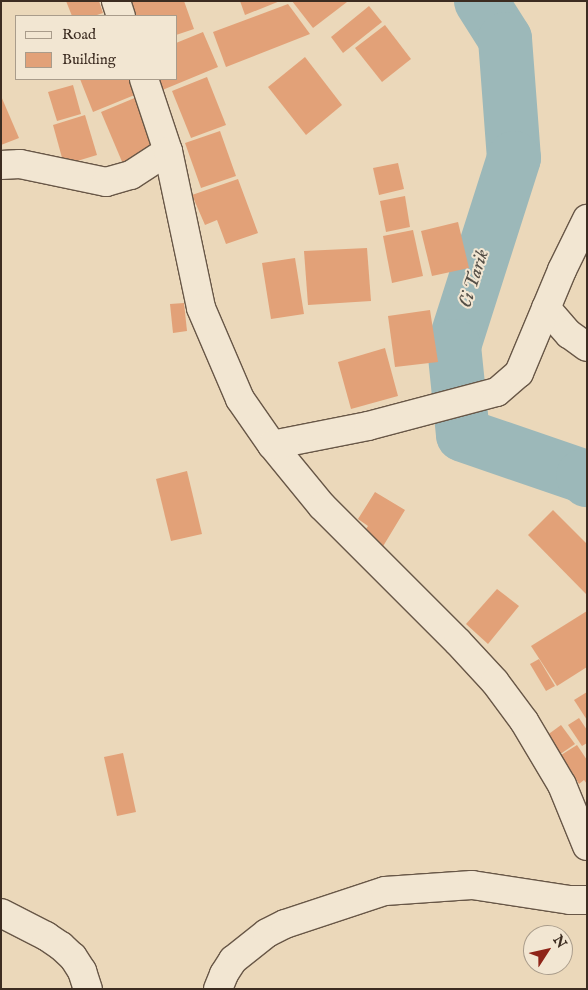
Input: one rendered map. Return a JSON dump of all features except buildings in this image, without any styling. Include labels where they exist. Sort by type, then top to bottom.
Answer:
[{"type":"street","points":[[116,1],[122,15]]},
{"type":"street","points":[[144,80],[168,151],[201,308],[240,399],[272,445],[322,506],[458,642],[495,682],[524,721],[562,784],[587,846]]},
{"type":"street","points":[[1,165],[20,164],[106,182],[131,175],[168,151]]},
{"type":"street","points":[[272,445],[435,410],[497,392],[519,373],[546,308],[587,219]]},
{"type":"street","points":[[546,308],[569,334],[587,347]]},
{"type":"street","points":[[218,989],[224,974],[233,960],[267,933],[285,924],[385,892],[472,885],[570,900],[587,900]]},
{"type":"street","points":[[1,913],[46,936],[61,946],[77,964],[88,989]]},
{"type":"waterway","name":"Ci Tarik","points":[[481,1],[505,39],[514,158],[454,346],[463,435],[583,476],[587,480]]}]
